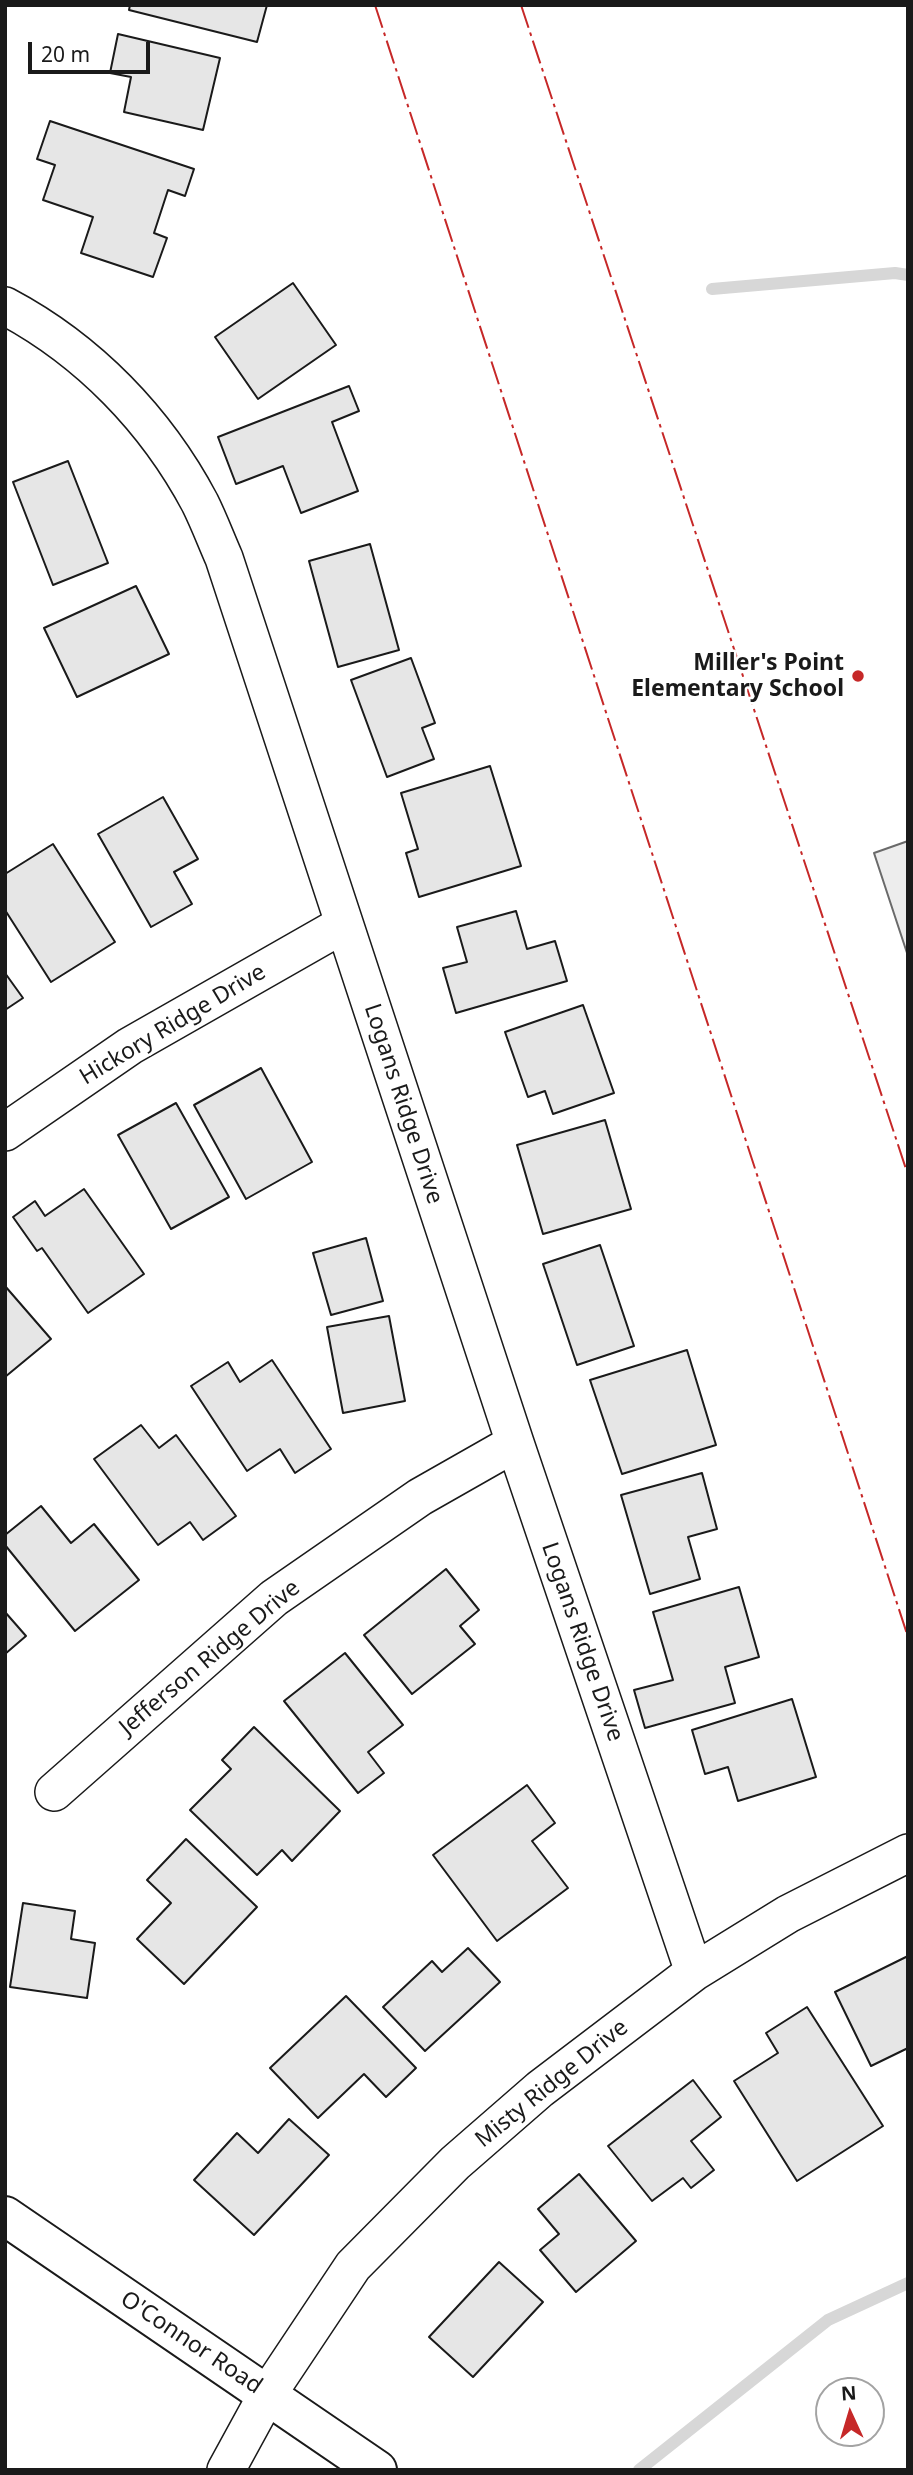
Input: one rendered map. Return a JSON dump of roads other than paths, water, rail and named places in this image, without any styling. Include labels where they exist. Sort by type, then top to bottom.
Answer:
[{"type":"main road","name":"O'Connor Road","points":[[5,2216],[377,2470]]},
{"type":"street","name":"Logans Ridge Drive","points":[[5,306],[67,345],[104,376],[140,415],[172,458],[200,504],[224,558],[514,1443],[694,1972]]},
{"type":"street","name":"Hickory Ridge Drive","points":[[5,1132],[130,1046],[344,924]]},
{"type":"street","name":"Jefferson Ridge Drive","points":[[54,1792],[274,1598],[420,1497],[514,1443]]},
{"type":"street","name":"Misty Ridge Drive","points":[[226,2470],[267,2395],[353,2266],[455,2163],[540,2089],[694,1972],[788,1914],[908,1853]]},
{"type":"waterway","points":[[712,289],[895,273],[908,275]]},
{"type":"waterway","points":[[639,2470],[828,2320],[908,2283]]},
{"type":"place","name":"Miller's Point Elementary School","points":[[858,676]]}]
